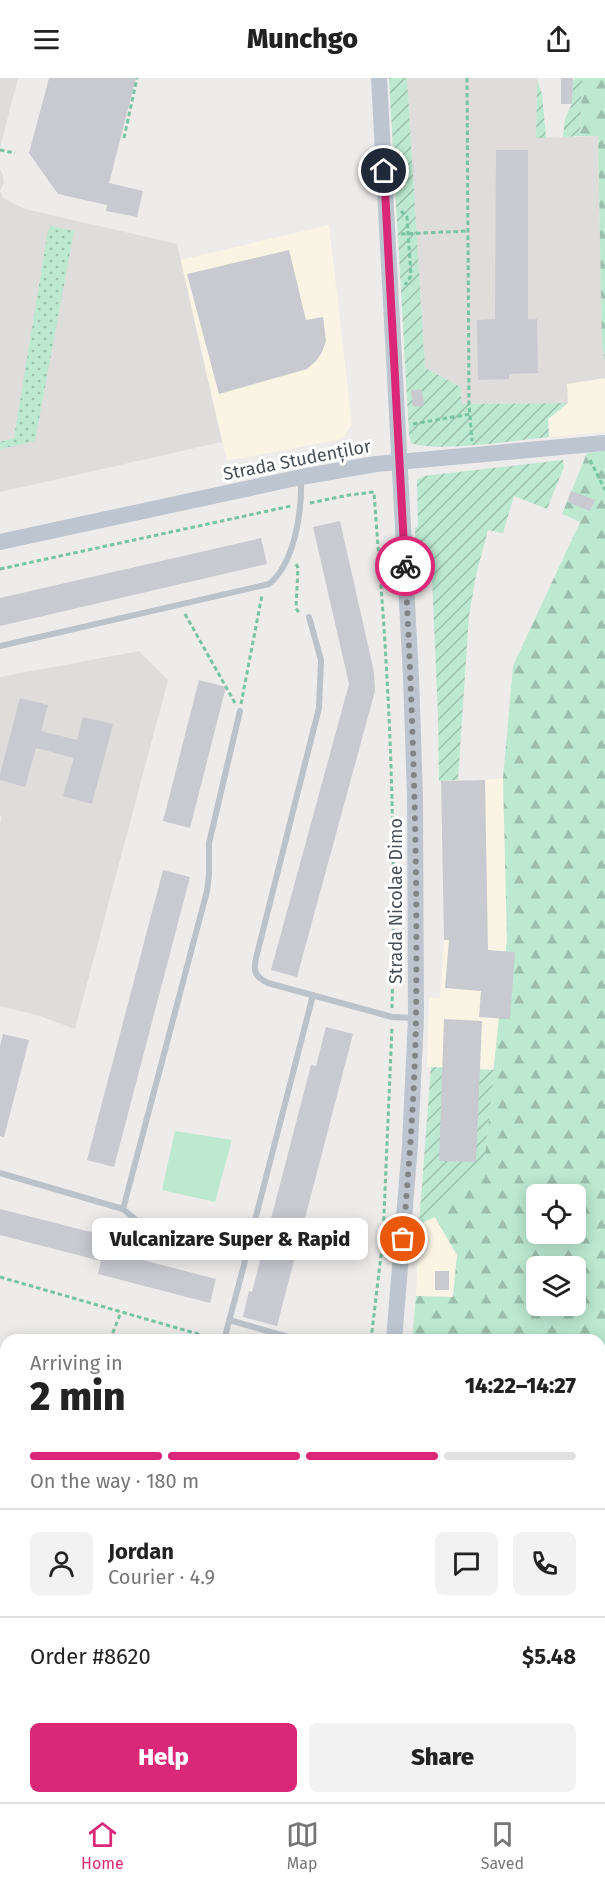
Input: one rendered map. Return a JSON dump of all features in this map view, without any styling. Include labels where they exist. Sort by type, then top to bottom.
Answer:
[{"type":"main road","name":"Strada Nicolae Dimo","points":[[379,78],[415,784],[416,1018],[410,1145],[394,1334]]},
{"type":"main road","name":"Strada Studenților","points":[[0,542],[301,477],[376,464],[605,443]]},
{"type":"lane","points":[[0,646],[269,584],[278,577],[294,540],[302,504],[301,477]]},
{"type":"lane","points":[[309,617],[321,660],[319,708],[254,965],[255,973],[263,980],[312,995],[392,1017],[416,1018]]},
{"type":"lane","points":[[123,1209],[207,891],[209,843],[240,711]]},
{"type":"lane","points":[[226,1334],[312,995]]},
{"type":"lane","points":[[0,1173],[123,1209],[149,1231],[237,1254],[245,1259]]},
{"type":"lane","points":[[229,1320],[275,1334]]},
{"type":"path","points":[[124,138],[137,78]]},
{"type":"path","points":[[467,78],[470,414],[474,455]]},
{"type":"path","points":[[0,150],[15,153]]},
{"type":"path","points":[[387,235],[468,231]]},
{"type":"path","points":[[405,425],[470,414]]},
{"type":"path","points":[[583,457],[590,460],[605,490]]},
{"type":"path","points":[[0,569],[302,504],[374,492],[386,661],[394,943],[383,1238],[372,1334]]},
{"type":"path","points":[[289,552],[298,568],[296,608],[301,615],[309,617]]},
{"type":"path","points":[[240,711],[264,585]]},
{"type":"path","points":[[180,604],[240,711]]},
{"type":"path","points":[[0,1277],[198,1334]]},
{"type":"path","points":[[112,1334],[121,1312]]},
{"type":"shaded area","points":[[0,78],[18,78],[0,148]]},
{"type":"shaded area","points":[[407,78],[537,78],[536,138],[598,136],[602,345],[605,378],[567,384],[568,403],[461,404],[461,387],[425,368]]},
{"type":"shaded area","points":[[0,169],[4,183],[0,191]]},
{"type":"shaded area","points":[[0,191],[3,198],[25,209],[177,244],[222,442],[0,492]]},
{"type":"shaded area","points":[[329,225],[352,424],[342,439],[227,461],[180,260]]},
{"type":"shaded area","points":[[605,378],[605,432],[549,437],[548,419],[568,403],[567,384]]},
{"type":"shaded area","points":[[139,651],[168,680],[75,1029],[40,1016],[0,1006],[0,824],[2,817],[0,816],[0,677]]},
{"type":"shaded area","points":[[503,778],[507,940],[494,1069],[427,1067],[429,997],[440,998],[444,940],[441,781]]},
{"type":"shaded area","points":[[435,1217],[457,1256],[452,1297],[416,1296],[419,1224]]},
{"type":"green space","points":[[389,78],[407,78],[425,368],[461,387],[461,404],[568,403],[548,419],[549,437],[440,447],[411,443]]},
{"type":"green space","points":[[575,78],[582,78],[580,136],[563,137],[565,118],[572,104]]},
{"type":"green space","points":[[582,78],[605,78],[605,360],[602,345],[598,136],[580,136]]},
{"type":"green space","points":[[537,80],[542,94],[546,138],[536,138]]},
{"type":"green space","points":[[51,226],[74,231],[35,441],[0,449],[0,442],[14,438],[48,230]]},
{"type":"green space","points":[[605,451],[605,1334],[412,1334],[416,1296],[453,1297],[457,1255],[435,1217],[484,1162],[507,940],[503,778],[513,666],[580,522],[562,514],[587,453]]},
{"type":"green space","points":[[563,460],[564,467],[547,509],[514,496],[503,533],[488,530],[476,575],[469,616],[458,780],[439,781],[432,578],[417,578],[415,528],[418,527],[417,480],[424,476]]},
{"type":"green space","points":[[431,1067],[494,1070],[484,1162],[435,1217],[419,1224]]},
{"type":"green space","points":[[175,1131],[232,1140],[215,1202],[162,1190]]},
{"type":"building","points":[[49,78],[136,78],[109,183],[143,191],[137,217],[106,211],[107,205],[58,194],[29,153]]},
{"type":"building","points":[[561,78],[573,78],[572,104],[561,104]]},
{"type":"building","points":[[496,150],[528,150],[528,319],[537,319],[538,373],[509,374],[509,379],[478,380],[477,320],[495,319]]},
{"type":"building","points":[[289,250],[306,320],[323,317],[326,341],[322,352],[307,369],[219,394],[187,274]]},
{"type":"building","points":[[422,389],[424,406],[413,407],[411,390]]},
{"type":"building","points":[[571,491],[595,500],[590,511],[567,502]]},
{"type":"building","points":[[340,521],[374,672],[375,691],[297,977],[271,970],[349,684],[313,527]]},
{"type":"building","points":[[261,538],[267,564],[0,626],[0,598]]},
{"type":"building","points":[[199,680],[226,687],[190,828],[163,821]]},
{"type":"building","points":[[20,698],[48,705],[41,731],[77,740],[83,717],[113,724],[92,804],[63,796],[74,758],[36,748],[25,787],[0,780]]},
{"type":"building","points":[[485,780],[488,950],[515,952],[510,1019],[479,1017],[481,991],[445,988],[449,940],[444,940],[441,781]]},
{"type":"building","points":[[163,870],[190,877],[114,1167],[87,1160]]},
{"type":"building","points":[[444,1019],[482,1021],[476,1162],[439,1161]]},
{"type":"building","points":[[326,1027],[353,1034],[277,1326],[243,1317],[249,1291],[252,1292],[311,1065],[316,1066]]},
{"type":"building","points":[[3,1034],[29,1040],[4,1137],[0,1136],[0,1046]]},
{"type":"building","points":[[0,1209],[107,1236],[104,1250],[216,1279],[210,1303],[98,1274],[101,1261],[0,1235]]},
{"type":"building","points":[[435,1271],[449,1271],[449,1290],[435,1290]]},
{"type":"way so far","points":[[403,1239],[416,1018],[415,796],[405,566]]},
{"type":"place","name":"Vulcanizare Super & Rapid","points":[[403,1239]]},
{"type":"route","points":[[384,171],[405,566]]}]
